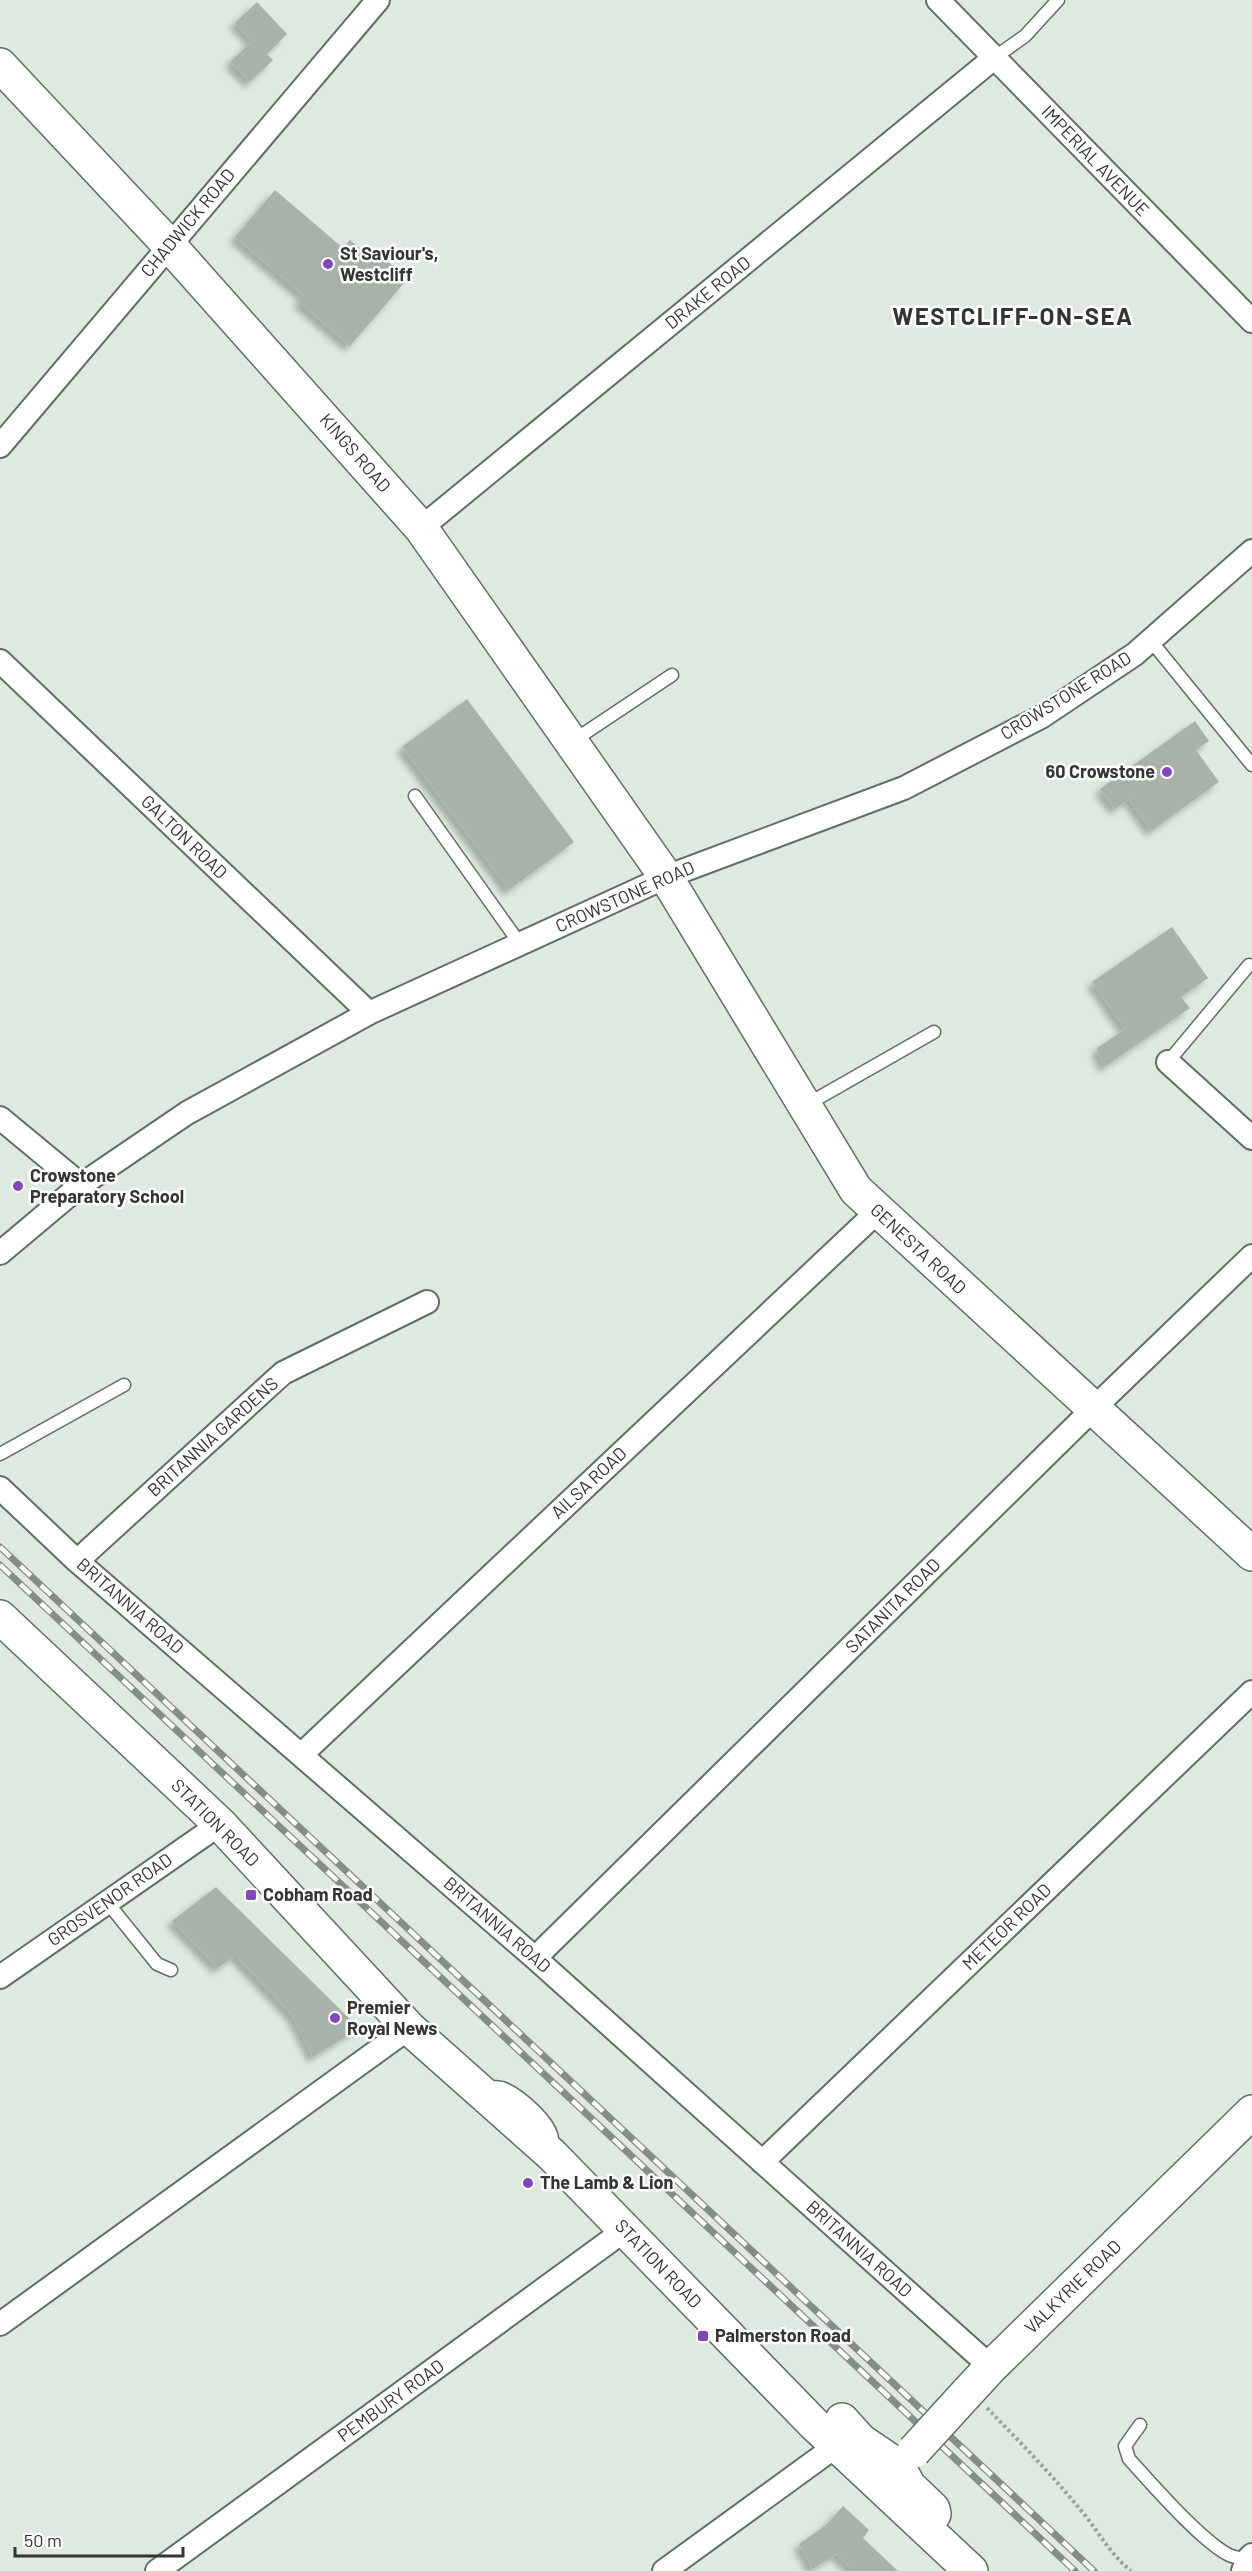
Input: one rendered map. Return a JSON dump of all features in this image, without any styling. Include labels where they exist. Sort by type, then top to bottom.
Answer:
[{"type":"street","name":"CHADWICK ROAD","points":[[0,446],[378,0]]},
{"type":"street","name":"IMPERIAL AVENUE","points":[[938,0],[1252,321]]},
{"type":"street","name":"DRAKE ROAD","points":[[421,528],[994,58]]},
{"type":"street","name":"KINGS ROAD","points":[[0,65],[169,245],[421,528],[666,877]]},
{"type":"street","name":"CROWSTONE ROAD","points":[[0,1253],[81,1185],[187,1113],[369,1013],[666,877],[904,788],[1041,717],[1135,654],[1252,551]]},
{"type":"street","name":"GALTON ROAD","points":[[0,661],[369,1013]]},
{"type":"street","name":"GENESTA ROAD","points":[[666,877],[856,1190],[877,1212],[1252,1554]]},
{"type":"street","points":[[1168,1062],[1252,1138]]},
{"type":"street","points":[[0,1118],[81,1185]]},
{"type":"street","name":"AILSA ROAD","points":[[302,1754],[877,1212]]},
{"type":"street","name":"SATANITA ROAD","points":[[535,1958],[1093,1409],[1252,1256]]},
{"type":"street","name":"BRITANNIA GARDENS","points":[[77,1561],[283,1372],[427,1302]]},
{"type":"street","name":"BRITANNIA ROAD","points":[[0,1488],[77,1561],[535,1958],[762,2162],[977,2382]]},
{"type":"street","name":"STATION ROAD","points":[[0,1618],[220,1824],[409,2028],[552,2155],[825,2435],[971,2571]]},
{"type":"street","name":"METEOR ROAD","points":[[762,2162],[1252,1692]]},
{"type":"street","name":"GROSVENOR ROAD","points":[[0,1977],[220,1824]]},
{"type":"street","points":[[0,2324],[409,2028]]},
{"type":"street","name":"VALKYRIE ROAD","points":[[906,2458],[977,2382],[1252,2112]]},
{"type":"street","name":"PEMBURY ROAD","points":[[157,2571],[625,2230]]},
{"type":"street","points":[[664,2571],[753,2508],[825,2435],[825,2418],[839,2417],[861,2441],[906,2458],[909,2486],[933,2509],[936,2524],[933,2536]]},
{"type":"lane","points":[[994,58],[1025,36],[1058,0]]},
{"type":"lane","points":[[1151,641],[1252,765]]},
{"type":"lane","points":[[572,742],[672,675]]},
{"type":"lane","points":[[415,796],[520,944]]},
{"type":"lane","points":[[1168,1062],[1249,965]]},
{"type":"lane","points":[[805,1106],[934,1032]]},
{"type":"lane","points":[[0,1454],[124,1385]]},
{"type":"lane","points":[[107,1902],[157,1964],[171,1970]]},
{"type":"lane","points":[[1140,2425],[1125,2446],[1129,2459],[1198,2530],[1231,2556],[1248,2562]]},
{"type":"path","points":[[977,2382],[975,2396],[1034,2457],[1085,2515],[1119,2561],[1131,2571]]},
{"type":"building","points":[[257,2],[287,34],[267,54],[273,60],[250,82],[230,62],[252,41],[235,23]]},
{"type":"building","name":"St Saviour's, Westcliff","points":[[275,190],[343,248],[350,240],[371,258],[376,252],[397,269],[393,274],[404,283],[350,346],[299,302],[304,296],[235,237]]},
{"type":"building","points":[[467,699],[574,842],[509,890],[402,747]]},
{"type":"building","name":"60 Crowstone","points":[[1195,721],[1209,741],[1196,750],[1219,782],[1151,831],[1129,799],[1115,809],[1100,789]]},
{"type":"building","points":[[1172,927],[1208,978],[1181,997],[1190,1008],[1104,1067],[1097,1048],[1125,1029],[1092,982]]},
{"type":"building","points":[[216,1887],[359,2028],[313,2057],[292,2015],[235,1955],[218,1968],[172,1921]]},
{"type":"building","points":[[843,2506],[869,2530],[863,2538],[898,2571],[854,2571],[836,2554],[813,2569],[799,2544],[826,2525]]},
{"type":"railway","points":[[0,1547],[1094,2571]]},
{"type":"railway","points":[[0,1565],[1075,2571]]},
{"type":"place","name":"St Saviour's, Westcliff","points":[[328,264]]},
{"type":"place","name":"60 Crowstone","points":[[1167,772]]},
{"type":"place","name":"Crowstone Preparatory School","points":[[18,1186]]},
{"type":"place","name":"Cobham Road","points":[[251,1895]]},
{"type":"place","name":"Premier Royal News","points":[[335,2018]]},
{"type":"place","name":"The Lamb & Lion","points":[[528,2183]]},
{"type":"place","name":"Palmerston Road","points":[[703,2336]]},
{"type":"district","name":"WESTCLIFF-ON-SEA","points":[[1013,317]]}]
